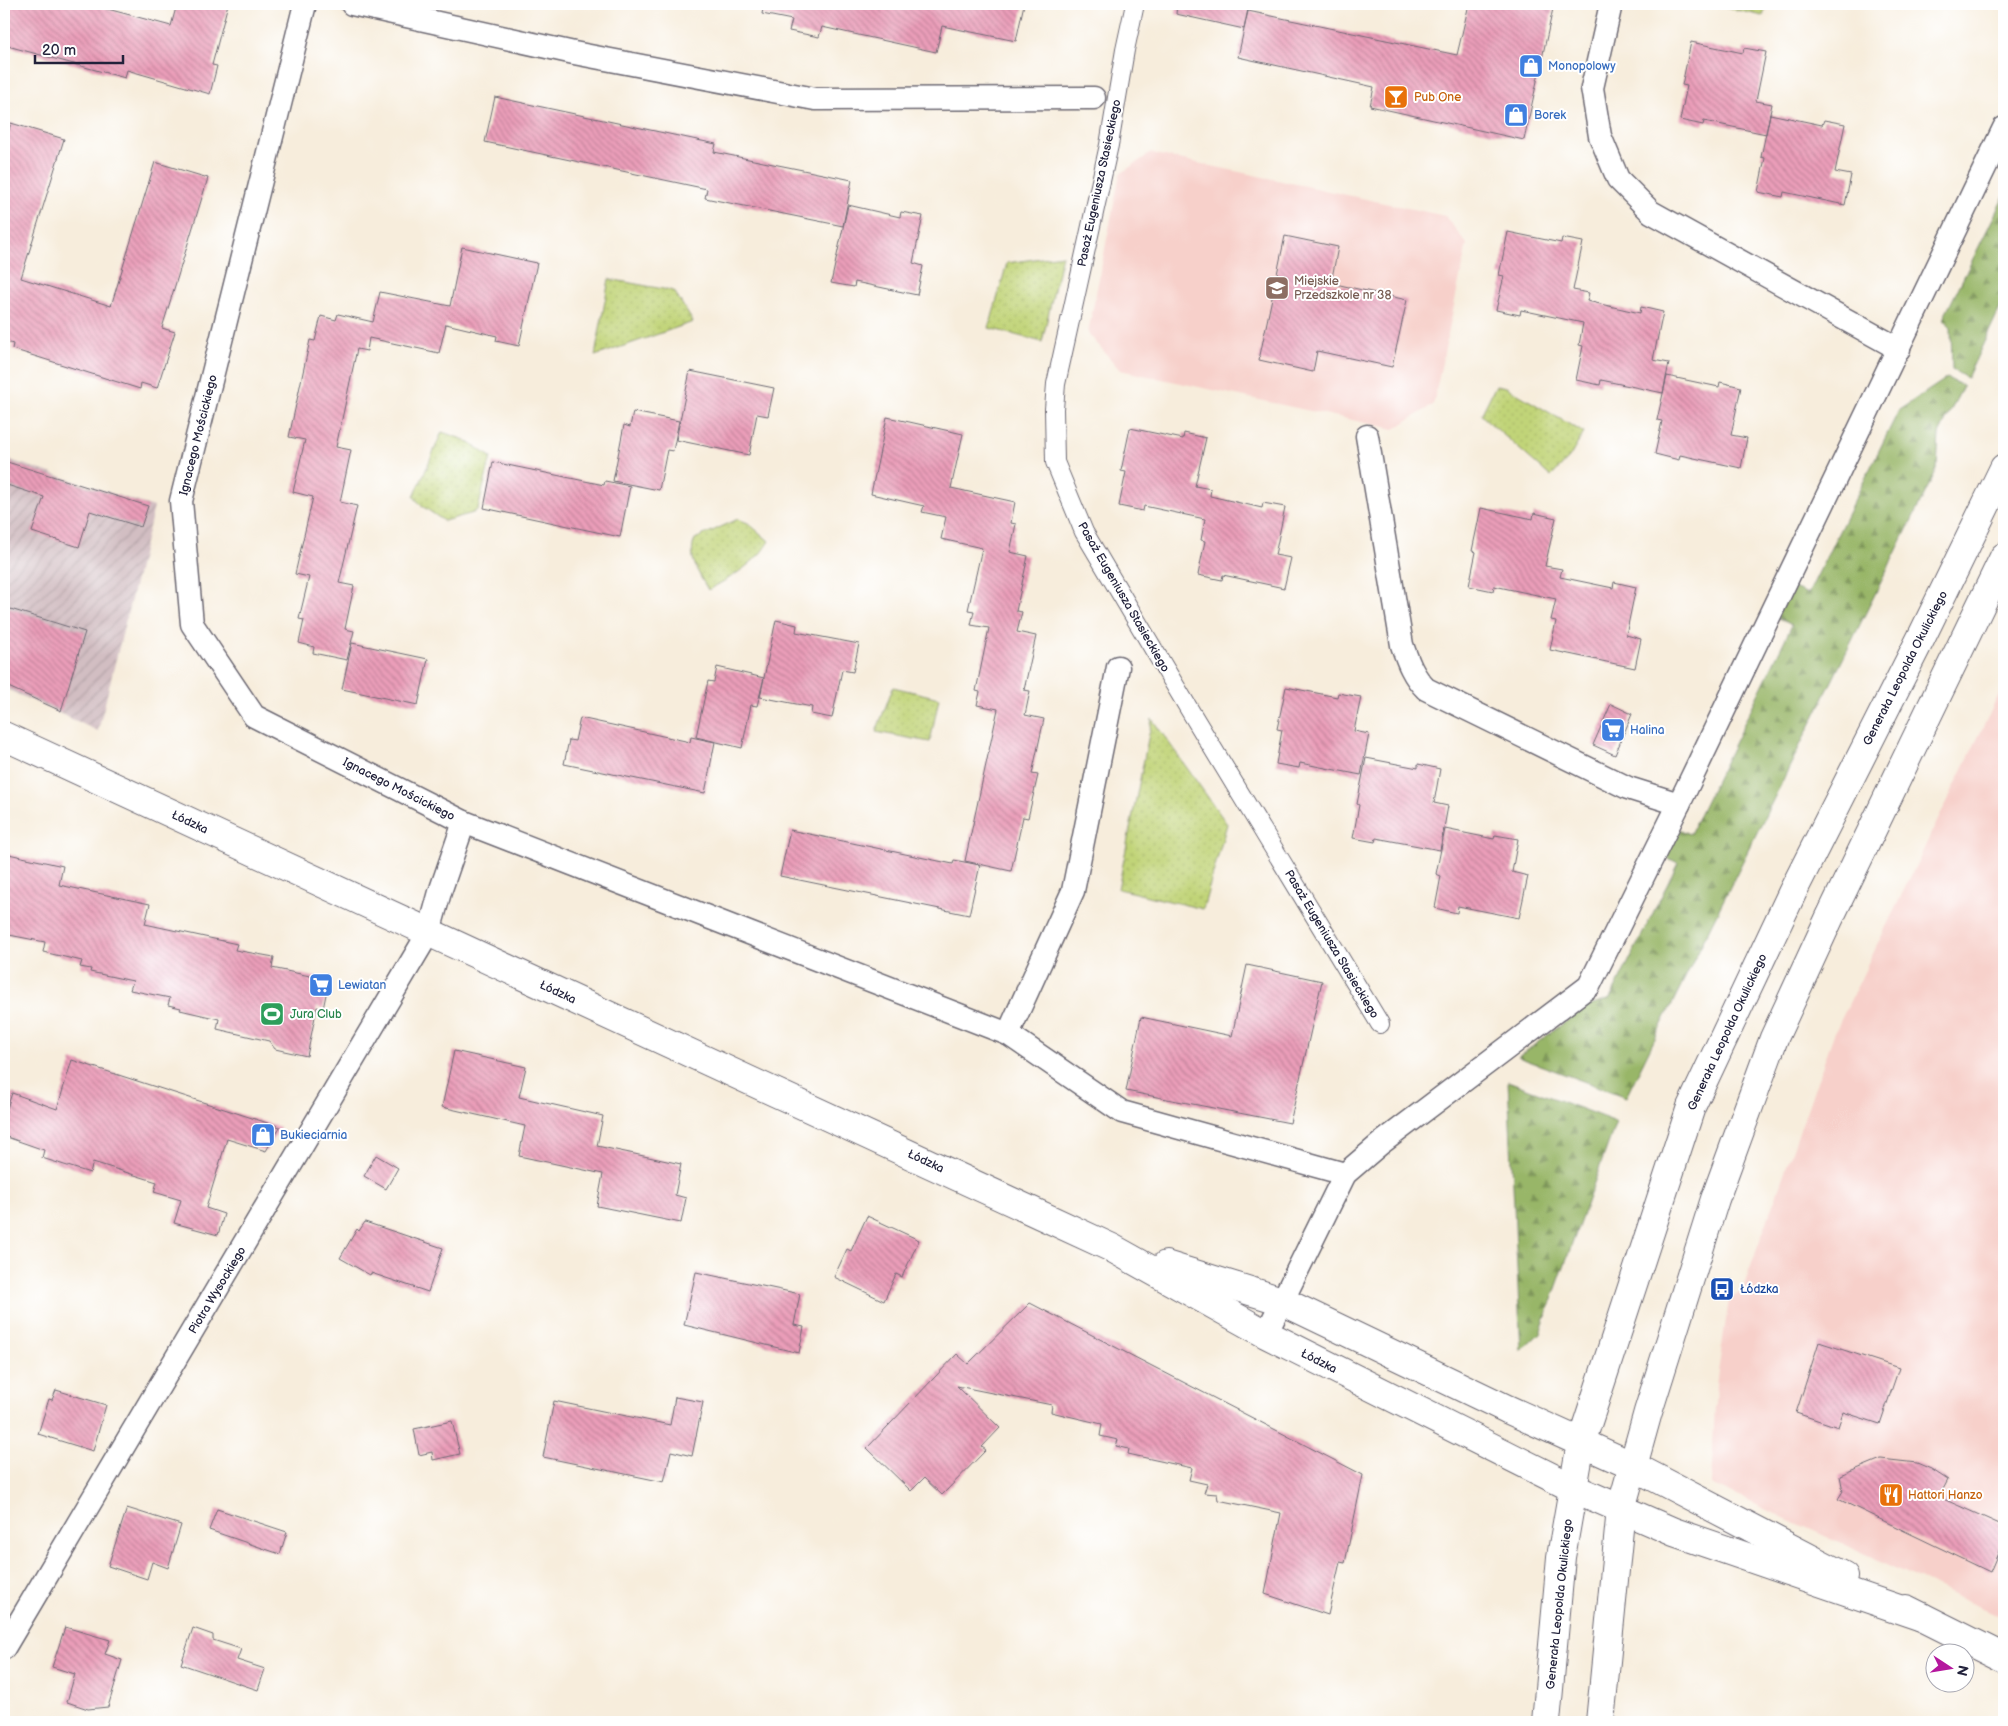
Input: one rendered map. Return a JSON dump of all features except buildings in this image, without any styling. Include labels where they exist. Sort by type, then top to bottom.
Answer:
[{"type":"street","name":"Ignacego Mościckiego","points":[[305,4],[181,501],[192,624],[254,716],[464,822],[440,892],[429,932]]},
{"type":"street","points":[[352,4],[574,53],[815,99],[1094,98]]},
{"type":"street","name":"Pasaż Eugeniusza Stasieckiego","points":[[1135,4],[1125,50],[1108,151],[1056,384],[1054,409],[1055,462],[1089,539],[1380,1024]]},
{"type":"street","points":[[1611,4],[1592,88],[1600,136],[1618,179],[1651,212],[1899,349]]},
{"type":"street","points":[[1266,1334],[1345,1174],[1380,1144],[1588,986],[1679,804],[2004,128]]},
{"type":"street","points":[[1367,436],[1402,645],[1411,669],[1418,680],[1426,689],[1628,788],[1679,804]]},
{"type":"street","name":"Generała Leopolda Okulickiego","points":[[1546,1722],[1561,1557],[1581,1443],[1690,1107],[1793,891],[1921,638],[2004,468]]},
{"type":"street","points":[[1600,1722],[1621,1509],[1648,1412],[1715,1200],[1774,1038],[1829,919],[2004,557]]},
{"type":"street","points":[[1008,1034],[1073,891],[1118,667]]},
{"type":"street","name":"Łódzka","points":[[4,736],[1112,1248],[1266,1334],[1573,1488],[1674,1532],[1922,1617]]},
{"type":"street","points":[[464,822],[1008,1034],[1122,1112],[1345,1174]]},
{"type":"street","name":"Piotra Wysockiego","points":[[4,1648],[429,932]]},
{"type":"street","name":"Łódzka","points":[[1112,1248],[1282,1301],[1633,1466],[2004,1658]]},
{"type":"shaded area","name":"Miejskie Przedszkole nr 38","points":[[1151,153],[1445,216],[1467,244],[1433,405],[1394,429],[1120,370],[1088,333],[1120,174]]},
{"type":"shaded area","points":[[4,458],[154,507],[98,731],[4,688]]},
{"type":"shaded area","points":[[2004,684],[2004,1618],[1711,1484],[1716,1385],[1729,1300],[1742,1291],[1834,1034]]},
{"type":"green space","points":[[1710,4],[1767,4],[1763,16]]},
{"type":"green space","points":[[2004,196],[2004,300],[1967,378],[1952,370],[1951,327],[1943,319]]},
{"type":"green space","points":[[1062,255],[1042,342],[989,328],[1007,263]]},
{"type":"green space","points":[[609,279],[674,291],[693,322],[595,356]]},
{"type":"green space","points":[[1947,378],[1963,386],[1939,434],[1937,469],[1626,1097],[1518,1057],[1584,1008],[1610,999],[1678,863],[1658,853],[1672,826],[1690,834],[1792,625],[1774,616],[1789,586],[1808,594],[1899,410]]},
{"type":"green space","points":[[1496,385],[1506,387],[1584,433],[1569,458],[1551,477],[1481,415]]},
{"type":"green space","points":[[442,432],[465,440],[491,457],[478,509],[473,513],[444,521],[422,506],[414,497]]},
{"type":"green space","points":[[738,519],[748,523],[769,541],[750,563],[708,590],[693,559],[692,552],[695,539]]},
{"type":"green space","points":[[893,687],[939,698],[930,742],[876,732]]},
{"type":"green space","points":[[1152,719],[1227,824],[1203,909],[1118,889]]},
{"type":"green space","points":[[1508,1081],[1616,1122],[1540,1333],[1521,1351]]},
{"type":"place","name":"Monopolowy","points":[[1531,66]]},
{"type":"place","name":"Pub One","points":[[1396,97]]},
{"type":"place","name":"Borek","points":[[1516,115]]},
{"type":"place","name":"Miejskie Przedszkole nr 38","points":[[1277,288]]},
{"type":"place","name":"Halina","points":[[1613,730]]},
{"type":"place","name":"Lewiatan","points":[[321,985]]},
{"type":"place","name":"Jura Club","points":[[272,1014]]},
{"type":"place","name":"Bukieciarnia","points":[[263,1135]]},
{"type":"place","name":"Łódzka","points":[[1722,1289]]},
{"type":"place","name":"Hattori Hanzo","points":[[1891,1495]]}]
